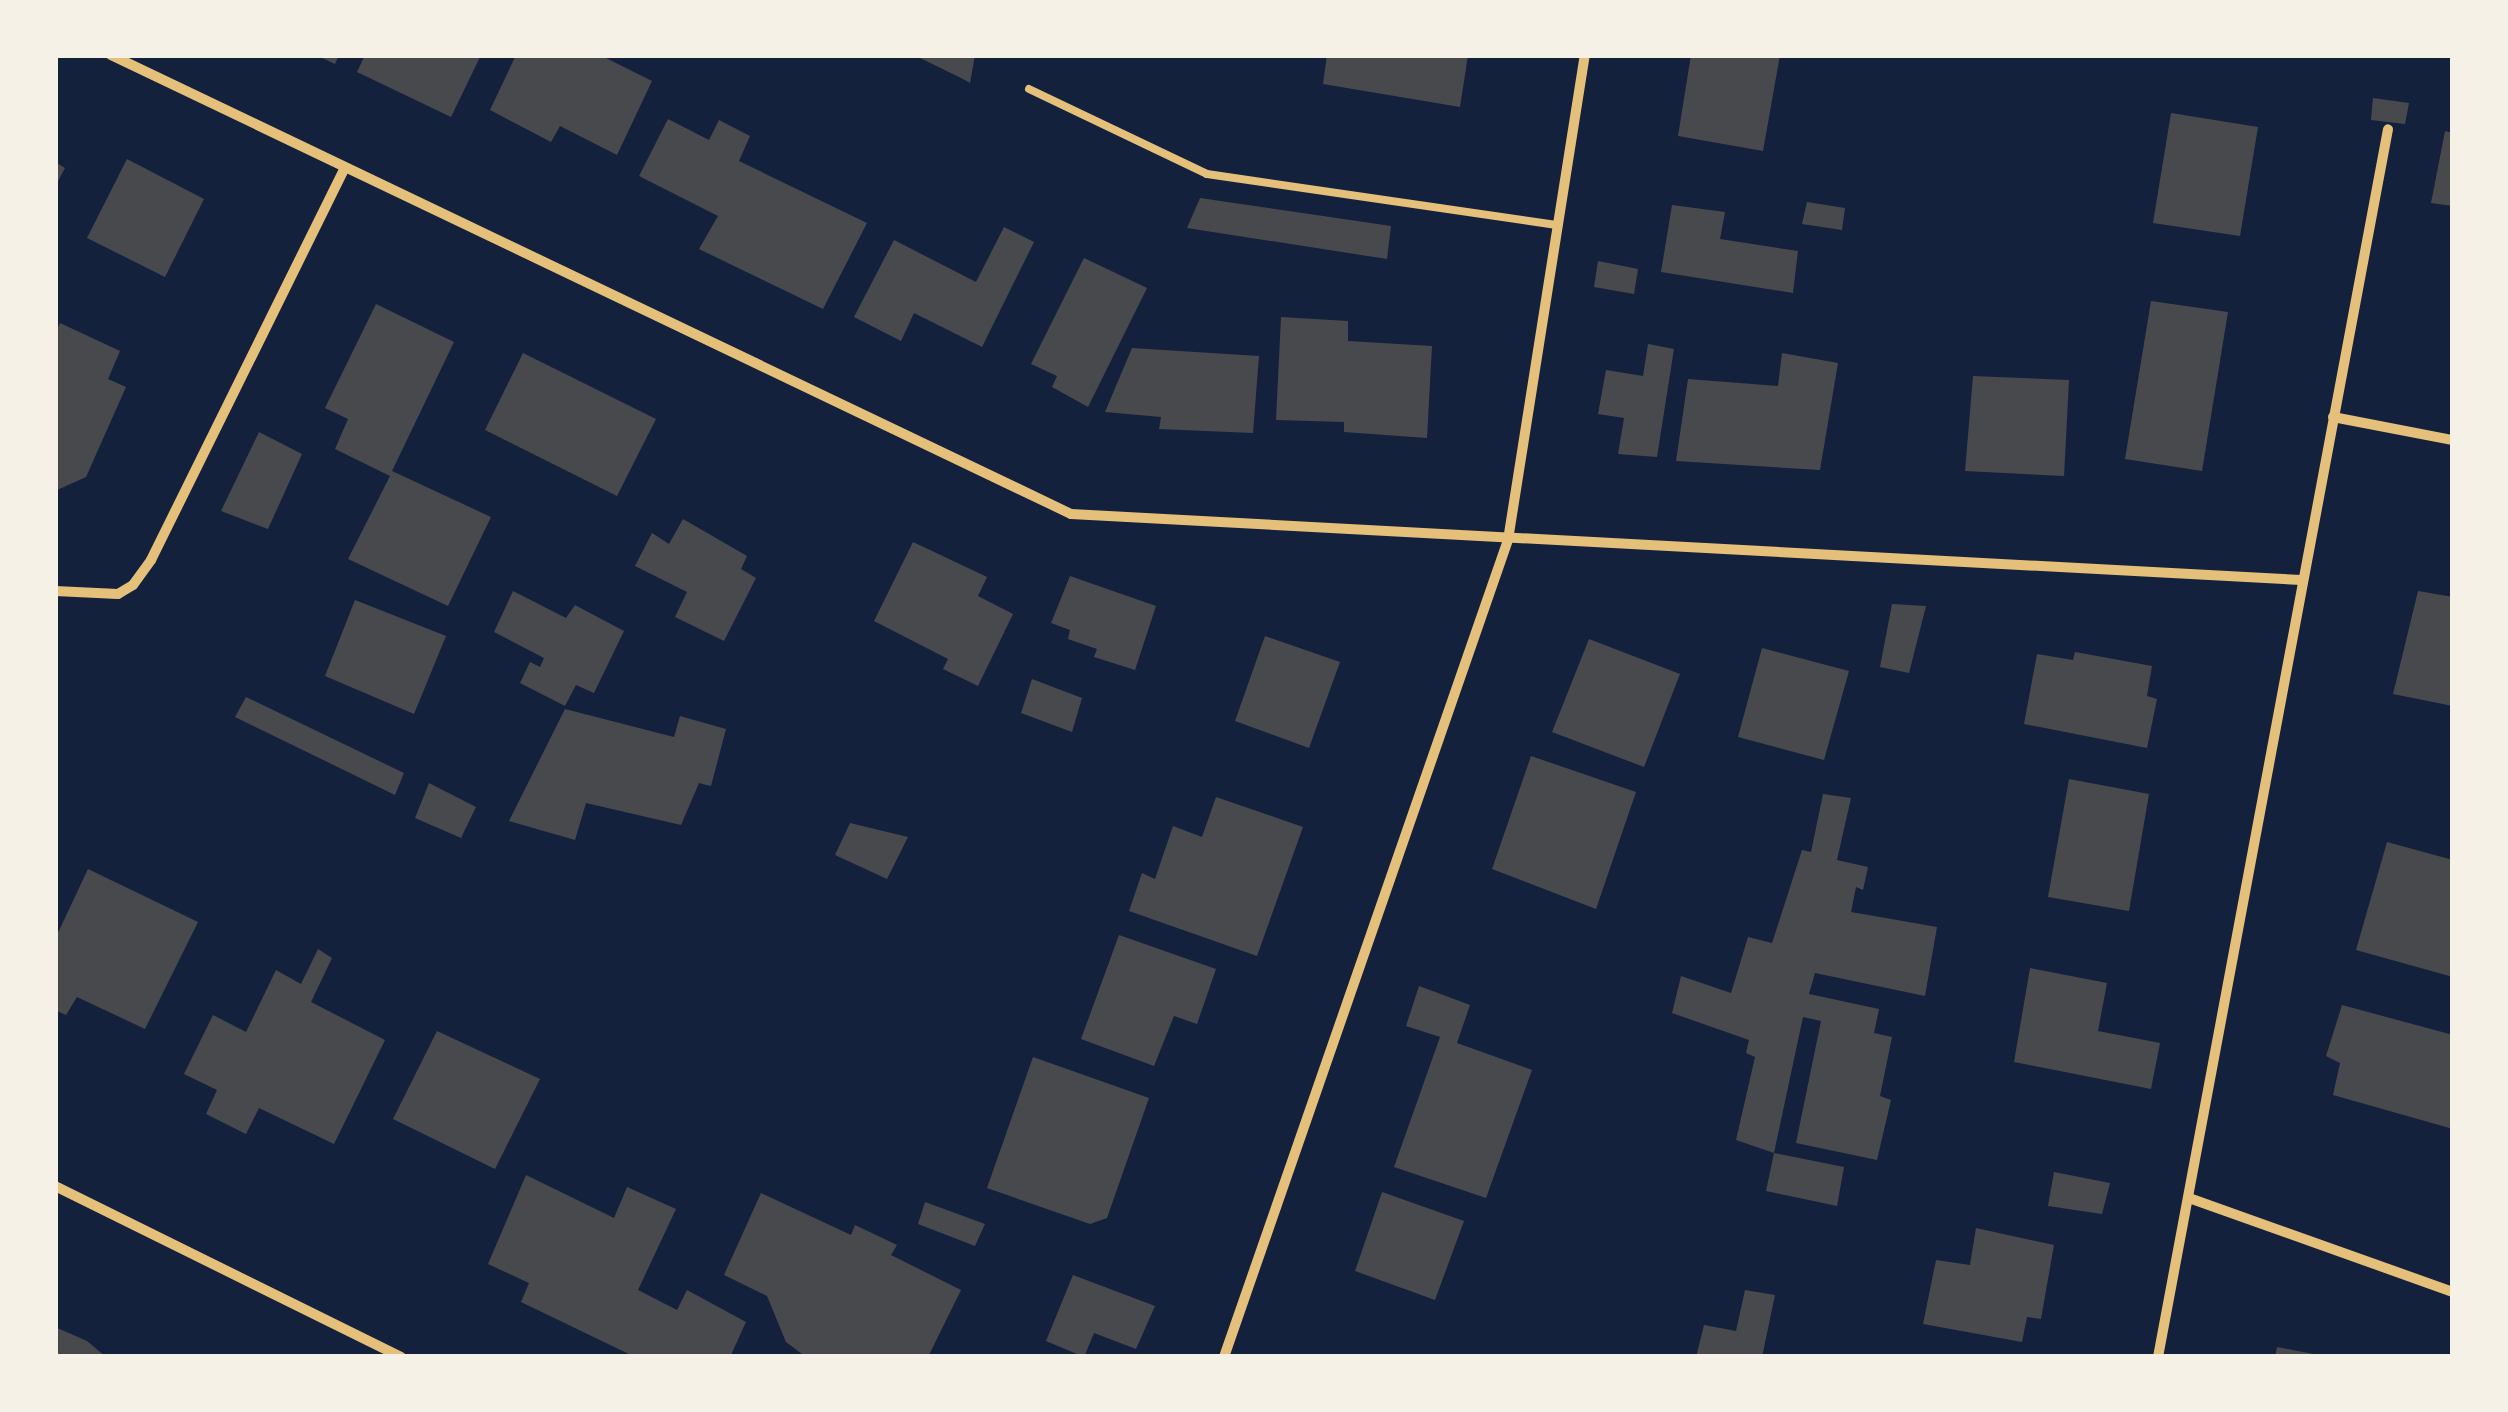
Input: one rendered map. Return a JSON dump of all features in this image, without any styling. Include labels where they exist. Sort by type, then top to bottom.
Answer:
[{"type":"street","points":[[110,55],[1071,514],[2301,580]]},
{"type":"street","points":[[1224,1357],[1508,540],[1586,55]]},
{"type":"street","points":[[2158,1357],[2388,129]]},
{"type":"street","points":[[55,591],[118,594],[132,584],[151,560],[344,169]]},
{"type":"street","points":[[2333,417],[2453,440]]},
{"type":"street","points":[[55,1186],[401,1357]]},
{"type":"street","points":[[2189,1198],[2453,1292]]},
{"type":"lane","points":[[1029,89],[1208,174],[1558,225]]},
{"type":"building","points":[[316,55],[339,55],[335,64]]},
{"type":"building","points":[[365,55],[481,55],[451,117],[357,72]]},
{"type":"building","points":[[516,55],[600,55],[652,81],[617,155],[560,126],[551,142],[490,110]]},
{"type":"building","points":[[914,55],[975,55],[970,83],[965,80]]},
{"type":"building","points":[[1327,55],[1468,55],[1460,107],[1323,84]]},
{"type":"building","points":[[1691,55],[1780,55],[1763,151],[1678,136]]},
{"type":"building","points":[[2373,98],[2409,103],[2405,124],[2371,120]]},
{"type":"building","points":[[2171,113],[2258,127],[2240,236],[2153,223]]},
{"type":"building","points":[[668,119],[709,140],[719,120],[750,136],[739,161],[867,223],[823,309],[699,249],[718,216],[639,176]]},
{"type":"building","points":[[2445,131],[2453,133],[2453,206],[2431,203]]},
{"type":"building","points":[[127,159],[204,199],[165,277],[87,238]]},
{"type":"building","points":[[55,162],[65,168],[55,187]]},
{"type":"building","points":[[1200,198],[1391,226],[1387,259],[1187,228]]},
{"type":"building","points":[[1807,202],[1845,208],[1842,230],[1802,224]]},
{"type":"building","points":[[1672,205],[1725,212],[1720,239],[1798,251],[1793,293],[1661,272]]},
{"type":"building","points":[[1004,227],[1034,242],[982,347],[914,313],[901,341],[854,317],[894,240],[976,282]]},
{"type":"building","points":[[1084,258],[1147,288],[1088,407],[1052,387],[1057,376],[1031,364]]},
{"type":"building","points":[[1598,261],[1638,269],[1634,294],[1594,287]]},
{"type":"building","points":[[2151,301],[2228,312],[2202,471],[2125,459]]},
{"type":"building","points":[[376,304],[454,342],[392,471],[491,517],[448,606],[348,559],[390,476],[335,449],[348,419],[325,408]]},
{"type":"building","points":[[1281,317],[1348,321],[1348,341],[1432,346],[1427,438],[1344,432],[1344,422],[1276,420]]},
{"type":"building","points":[[60,323],[120,351],[108,379],[126,387],[86,477],[55,491],[55,334]]},
{"type":"building","points":[[1648,344],[1674,349],[1657,457],[1618,454],[1624,418],[1598,414],[1606,370],[1643,376]]},
{"type":"building","points":[[1132,348],[1259,356],[1253,433],[1159,429],[1161,417],[1105,412]]},
{"type":"building","points":[[523,353],[656,419],[617,496],[485,430]]},
{"type":"building","points":[[1782,353],[1838,363],[1820,470],[1676,461],[1688,379],[1778,386]]},
{"type":"building","points":[[1973,376],[2069,380],[2064,476],[1965,471]]},
{"type":"building","points":[[259,432],[302,454],[268,529],[221,511]]},
{"type":"building","points":[[683,519],[747,556],[741,569],[756,578],[724,641],[675,617],[687,592],[635,566],[652,533],[669,544]]},
{"type":"building","points":[[913,542],[987,577],[978,596],[1013,614],[978,686],[943,669],[948,659],[874,621]]},
{"type":"building","points":[[1070,576],[1156,606],[1135,670],[1094,657],[1097,649],[1068,639],[1070,630],[1051,623]]},
{"type":"building","points":[[513,591],[566,618],[575,605],[624,631],[594,693],[576,685],[565,706],[520,683],[530,662],[540,667],[544,658],[494,632]]},
{"type":"building","points":[[2418,591],[2453,597],[2453,706],[2393,694]]},
{"type":"building","points":[[355,600],[446,636],[414,714],[325,676]]},
{"type":"building","points":[[1892,604],[1926,606],[1909,673],[1880,667]]},
{"type":"building","points":[[1265,636],[1340,662],[1309,748],[1235,721]]},
{"type":"building","points":[[1589,639],[1680,674],[1644,767],[1552,732]]},
{"type":"building","points":[[1762,648],[1849,671],[1824,760],[1738,737]]},
{"type":"building","points":[[2075,652],[2152,666],[2147,696],[2157,699],[2147,748],[2024,724],[2037,654],[2073,660]]},
{"type":"building","points":[[1032,679],[1082,698],[1072,732],[1021,713]]},
{"type":"building","points":[[246,697],[404,773],[395,795],[235,717]]},
{"type":"building","points":[[565,709],[674,737],[680,716],[726,729],[711,786],[699,783],[681,825],[586,803],[575,840],[509,821]]},
{"type":"building","points":[[1531,756],[1636,792],[1596,909],[1492,869]]},
{"type":"building","points":[[2069,779],[2149,794],[2129,911],[2048,897]]},
{"type":"building","points":[[429,783],[476,807],[461,838],[415,818]]},
{"type":"building","points":[[1823,794],[1851,798],[1837,860],[1868,867],[1863,890],[1856,887],[1851,912],[1937,927],[1925,996],[1815,973],[1809,994],[1879,1009],[1874,1033],[1892,1037],[1880,1096],[1891,1100],[1877,1160],[1796,1143],[1821,1021],[1803,1017],[1774,1153],[1736,1140],[1755,1057],[1746,1053],[1749,1040],[1672,1013],[1681,976],[1731,993],[1748,937],[1772,943],[1802,850],[1811,852]]},
{"type":"building","points":[[1216,797],[1303,827],[1257,956],[1129,911],[1142,873],[1155,879],[1173,826],[1202,837]]},
{"type":"building","points":[[850,823],[908,837],[887,879],[835,855]]},
{"type":"building","points":[[2387,842],[2453,860],[2453,977],[2356,950]]},
{"type":"building","points":[[88,869],[198,922],[145,1029],[77,997],[66,1015],[55,1010],[55,939]]},
{"type":"building","points":[[1119,935],[1216,969],[1197,1024],[1174,1016],[1154,1066],[1081,1039]]},
{"type":"building","points":[[318,949],[332,958],[311,1002],[385,1040],[334,1144],[259,1108],[246,1134],[206,1114],[217,1090],[184,1074],[213,1015],[246,1032],[276,970],[301,984]]},
{"type":"building","points":[[2030,968],[2107,983],[2098,1031],[2160,1043],[2151,1089],[2014,1062]]},
{"type":"building","points":[[1419,986],[1470,1005],[1457,1043],[1532,1070],[1486,1198],[1394,1167],[1440,1037],[1406,1026]]},
{"type":"building","points":[[2342,1005],[2453,1035],[2453,1129],[2333,1095],[2340,1063],[2326,1056]]},
{"type":"building","points":[[437,1031],[540,1079],[495,1169],[393,1119]]},
{"type":"building","points":[[1033,1057],[1149,1098],[1107,1218],[1090,1224],[987,1188]]},
{"type":"building","points":[[1774,1153],[1844,1167],[1837,1206],[1766,1191]]},
{"type":"building","points":[[2054,1172],[2110,1183],[2102,1214],[2048,1206]]},
{"type":"building","points":[[526,1175],[614,1218],[627,1187],[676,1209],[638,1290],[677,1310],[687,1290],[746,1322],[730,1357],[635,1357],[521,1302],[529,1283],[488,1264]]},
{"type":"building","points":[[1382,1192],[1464,1221],[1435,1300],[1355,1271]]},
{"type":"building","points":[[761,1193],[851,1235],[855,1225],[897,1245],[891,1255],[961,1290],[928,1357],[806,1357],[786,1342],[767,1296],[724,1275]]},
{"type":"building","points":[[925,1202],[985,1224],[975,1246],[918,1224]]},
{"type":"building","points":[[1976,1228],[2054,1245],[2041,1319],[2027,1317],[2022,1342],[1923,1324],[1936,1260],[1970,1265]]},
{"type":"building","points":[[1073,1275],[1155,1306],[1136,1349],[1094,1333],[1084,1357],[1046,1341]]},
{"type":"building","points":[[1745,1290],[1775,1295],[1762,1357],[1696,1357],[1704,1325],[1736,1331]]},
{"type":"building","points":[[55,1327],[87,1341],[106,1357],[55,1357]]},
{"type":"building","points":[[2277,1347],[2319,1355],[2319,1357],[2275,1357]]}]
